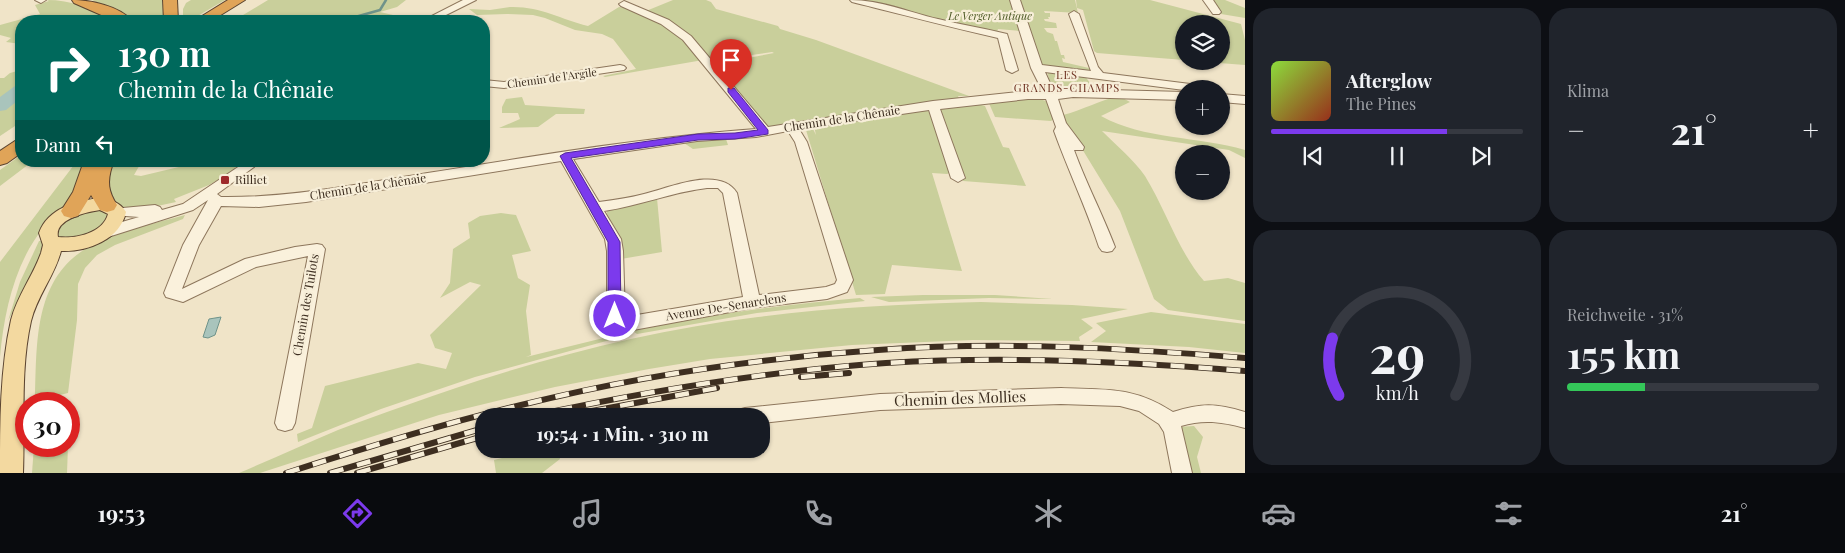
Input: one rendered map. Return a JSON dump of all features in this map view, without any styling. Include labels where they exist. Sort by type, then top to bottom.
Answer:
[{"type":"highway","points":[[79,0],[114,15]]},
{"type":"highway","points":[[170,0],[171,15]]},
{"type":"highway","points":[[212,15],[238,0]]},
{"type":"highway","points":[[227,15],[253,0]]},
{"type":"highway","points":[[0,146],[15,136]]},
{"type":"highway","points":[[0,159],[15,149]]},
{"type":"highway","points":[[71,211],[84,189],[91,167]]},
{"type":"highway","points":[[104,167],[97,187],[100,196],[112,208]]},
{"type":"main road","points":[[43,276],[115,222],[112,208],[86,206],[71,211],[56,221],[49,230],[48,238],[53,243],[69,245],[94,237]]},
{"type":"main road","points":[[10,473],[14,368],[19,331],[29,298],[43,276],[51,255],[53,243]]},
{"type":"street","points":[[453,15],[460,12],[471,0]]},
{"type":"street","points":[[855,0],[910,12],[933,21],[1002,33],[1012,70]]},
{"type":"street","points":[[1015,0],[1042,84],[1051,96],[1054,109],[1065,130],[1078,147]]},
{"type":"street","points":[[1208,0],[1216,12]]},
{"type":"street","points":[[624,4],[665,22],[687,38],[765,132]]},
{"type":"street","points":[[1074,14],[1093,67],[1099,75]]},
{"type":"street","name":"Chemin de l'Argile","points":[[490,84],[504,85],[620,68]]},
{"type":"street","points":[[1037,68],[1175,86]]},
{"type":"street","name":"Chemin de la Chênaie","points":[[213,197],[258,202],[314,196],[565,156],[698,137],[735,136],[765,132],[933,105],[1028,95],[1051,96],[1070,93],[1175,96]]},
{"type":"street","points":[[1230,98],[1245,100]]},
{"type":"street","points":[[933,105],[958,178]]},
{"type":"street","name":"Avenue De-Senarclens","points":[[565,156],[614,242],[615,316],[619,322],[628,324],[752,302],[827,293],[841,288],[845,280],[801,142],[791,127]]},
{"type":"street","points":[[1065,130],[1060,130],[1066,151],[1094,210],[1107,247]]},
{"type":"street","points":[[94,237],[183,209],[213,197],[249,167]]},
{"type":"street","points":[[594,208],[634,201],[668,191],[710,184],[726,186],[730,193],[752,302]]},
{"type":"street","points":[[112,208],[133,213],[213,197]]},
{"type":"street","name":"Chemin des Tuilots","points":[[213,197],[212,206],[191,245],[172,293],[183,296],[251,263],[295,252],[317,249],[285,423]]},
{"type":"street","name":"Chemin des Mollies","points":[[770,413],[880,402],[1061,396],[1120,398],[1156,410],[1169,422]]},
{"type":"street","points":[[1182,473],[1169,422],[1204,411],[1216,412],[1245,420]]},
{"type":"green space","points":[[47,0],[64,1],[103,15],[36,15],[40,14],[35,5],[49,1]]},
{"type":"green space","points":[[92,0],[162,0],[164,15],[124,15]]},
{"type":"green space","points":[[191,0],[225,0],[199,15],[183,15],[186,3]]},
{"type":"green space","points":[[268,0],[406,0],[397,7],[380,12],[393,15],[243,15]]},
{"type":"green space","points":[[673,0],[706,0],[711,2],[716,9],[778,26],[780,29],[816,40],[969,96],[958,96],[960,100],[768,127],[763,124],[716,66],[721,63],[774,53],[717,60],[709,58],[698,44],[646,11]]},
{"type":"green space","name":"Le Verger Antique","points":[[861,0],[1011,0],[1020,31],[998,29],[997,32],[929,18],[906,10]]},
{"type":"green space","points":[[1019,0],[1075,0],[1078,13],[1044,11],[1045,13],[1050,13],[1049,19],[1044,19],[1045,21],[1056,23],[1057,28],[1044,28],[1047,32],[1053,34],[1055,41],[1057,41],[1061,55],[1064,55],[1065,59],[1062,58],[1063,62],[1089,68],[1091,71],[1043,67]]},
{"type":"green space","points":[[1076,0],[1150,0],[1207,15],[1175,15],[1175,59],[1097,53],[1094,51],[1083,10],[1077,8]]},
{"type":"green space","points":[[1211,0],[1225,0],[1245,8],[1245,18],[1221,14]]},
{"type":"green space","points":[[510,7],[540,11],[588,26],[619,7],[628,8],[656,20],[684,39],[703,60],[605,77],[603,76],[636,69],[613,39],[602,34],[575,30],[533,15],[477,15],[469,9],[490,10]]},
{"type":"green space","points":[[15,21],[15,43],[6,42],[11,38],[0,35],[0,25]]},
{"type":"green space","points":[[1230,21],[1241,24],[1245,40],[1245,65],[1230,64]]},
{"type":"green space","points":[[1047,71],[1084,75],[1094,88],[1053,88],[1051,87]]},
{"type":"green space","points":[[15,72],[15,126],[0,136],[0,78],[4,78]]},
{"type":"green space","points":[[1119,96],[1130,102],[1101,116],[1118,124],[1153,134],[1222,145],[1196,145],[1102,131],[1141,170],[1179,244],[1204,281],[1228,278],[1245,283],[1245,321],[1168,310],[1154,299],[1120,211],[1063,115]]},
{"type":"green space","points":[[522,97],[525,105],[585,109],[584,114],[556,114],[538,127],[499,128],[520,119],[518,113],[502,113],[502,107],[506,99]]},
{"type":"green space","points":[[1036,98],[1046,101],[1054,119],[1051,121],[995,117],[988,101]]},
{"type":"green space","points":[[973,103],[985,106],[1003,147],[1009,148],[1026,186],[963,181],[938,107]]},
{"type":"green space","points":[[923,109],[932,113],[952,172],[947,174],[932,173],[962,271],[892,265],[885,294],[856,295],[806,130],[812,127],[816,135],[814,126]]},
{"type":"green space","points":[[726,139],[728,145],[693,149],[684,143],[574,160],[573,158],[698,140]]},
{"type":"green space","points":[[1230,147],[1245,150],[1245,158],[1230,150]]},
{"type":"green space","points":[[15,159],[15,167],[25,167],[0,186],[0,170]]},
{"type":"green space","points":[[72,167],[87,167],[76,198],[44,227],[25,256],[8,305],[0,357],[0,262]]},
{"type":"green space","points":[[109,167],[139,167],[134,175],[141,176],[179,167],[235,167],[237,169],[209,185],[174,199],[176,202],[148,208],[127,209],[111,200],[106,172]]},
{"type":"green space","points":[[657,198],[662,252],[621,259],[606,217],[607,211]]},
{"type":"green space","points":[[101,209],[110,214],[108,223],[79,239],[57,237],[56,227],[68,216]]},
{"type":"green space","points":[[501,213],[516,215],[531,251],[512,255],[518,278],[530,285],[526,311],[531,355],[526,357],[628,332],[628,335],[475,377],[381,409],[298,442],[297,434],[312,428],[325,386],[418,363],[446,369],[452,353],[435,348],[430,335],[481,285],[470,282],[440,298],[450,283],[453,249],[470,238],[468,223],[480,216]]},
{"type":"green space","points":[[185,215],[183,219],[115,245],[97,255],[85,268],[78,284],[77,320],[68,392],[35,392],[39,331],[43,309],[50,289],[61,271],[77,255],[108,237]]},
{"type":"green space","points":[[39,241],[42,241],[46,247],[8,321],[20,282]]},
{"type":"green space","points":[[995,295],[1053,299],[989,298],[889,302],[871,297]]},
{"type":"green space","points":[[860,298],[865,301],[757,313],[637,334],[633,331],[746,311]]},
{"type":"green space","points":[[981,302],[1128,309],[1081,319],[1093,328],[1079,337],[1080,341],[973,340],[852,345],[710,359],[649,369],[555,387],[439,415],[260,473],[239,473],[372,417],[493,376],[580,351],[668,331],[713,323],[786,314],[869,306]]},
{"type":"green space","points":[[1151,312],[1245,324],[1245,353],[1189,347],[1091,342],[1106,331],[1096,323]]},
{"type":"green space","points":[[1194,426],[1203,437],[1197,457],[1201,473],[1188,473],[1177,427]]},
{"type":"green space","points":[[33,457],[68,457],[67,473],[32,473]]},
{"type":"green space","points":[[502,458],[560,459],[542,473],[496,473],[494,460]]},
{"type":"water","points":[[221,317],[215,335],[208,338],[203,337],[209,319]]},
{"type":"waterway","points":[[362,15],[380,10],[386,0]]},
{"type":"waterway","points":[[0,106],[15,95]]},
{"type":"railway","points":[[286,473],[491,412],[609,385],[744,363],[833,353],[970,346],[1108,349],[1245,358]]},
{"type":"railway","points":[[570,408],[707,383],[796,371],[886,363],[976,360],[1066,361],[1245,371]]},
{"type":"railway","points":[[801,377],[849,373]]},
{"type":"railway","points":[[608,408],[717,388]]},
{"type":"railway","points":[[330,473],[475,431]]},
{"type":"railway","points":[[357,473],[475,439]]},
{"type":"place","name":"Rilliet","points":[[225,180]]},
{"type":"district","name":"LES GRANDS-CHAMPS","points":[[1067,81]]},
{"type":"route","points":[[615,316],[614,242],[565,156],[698,137],[735,136],[765,132],[731,90]]}]
